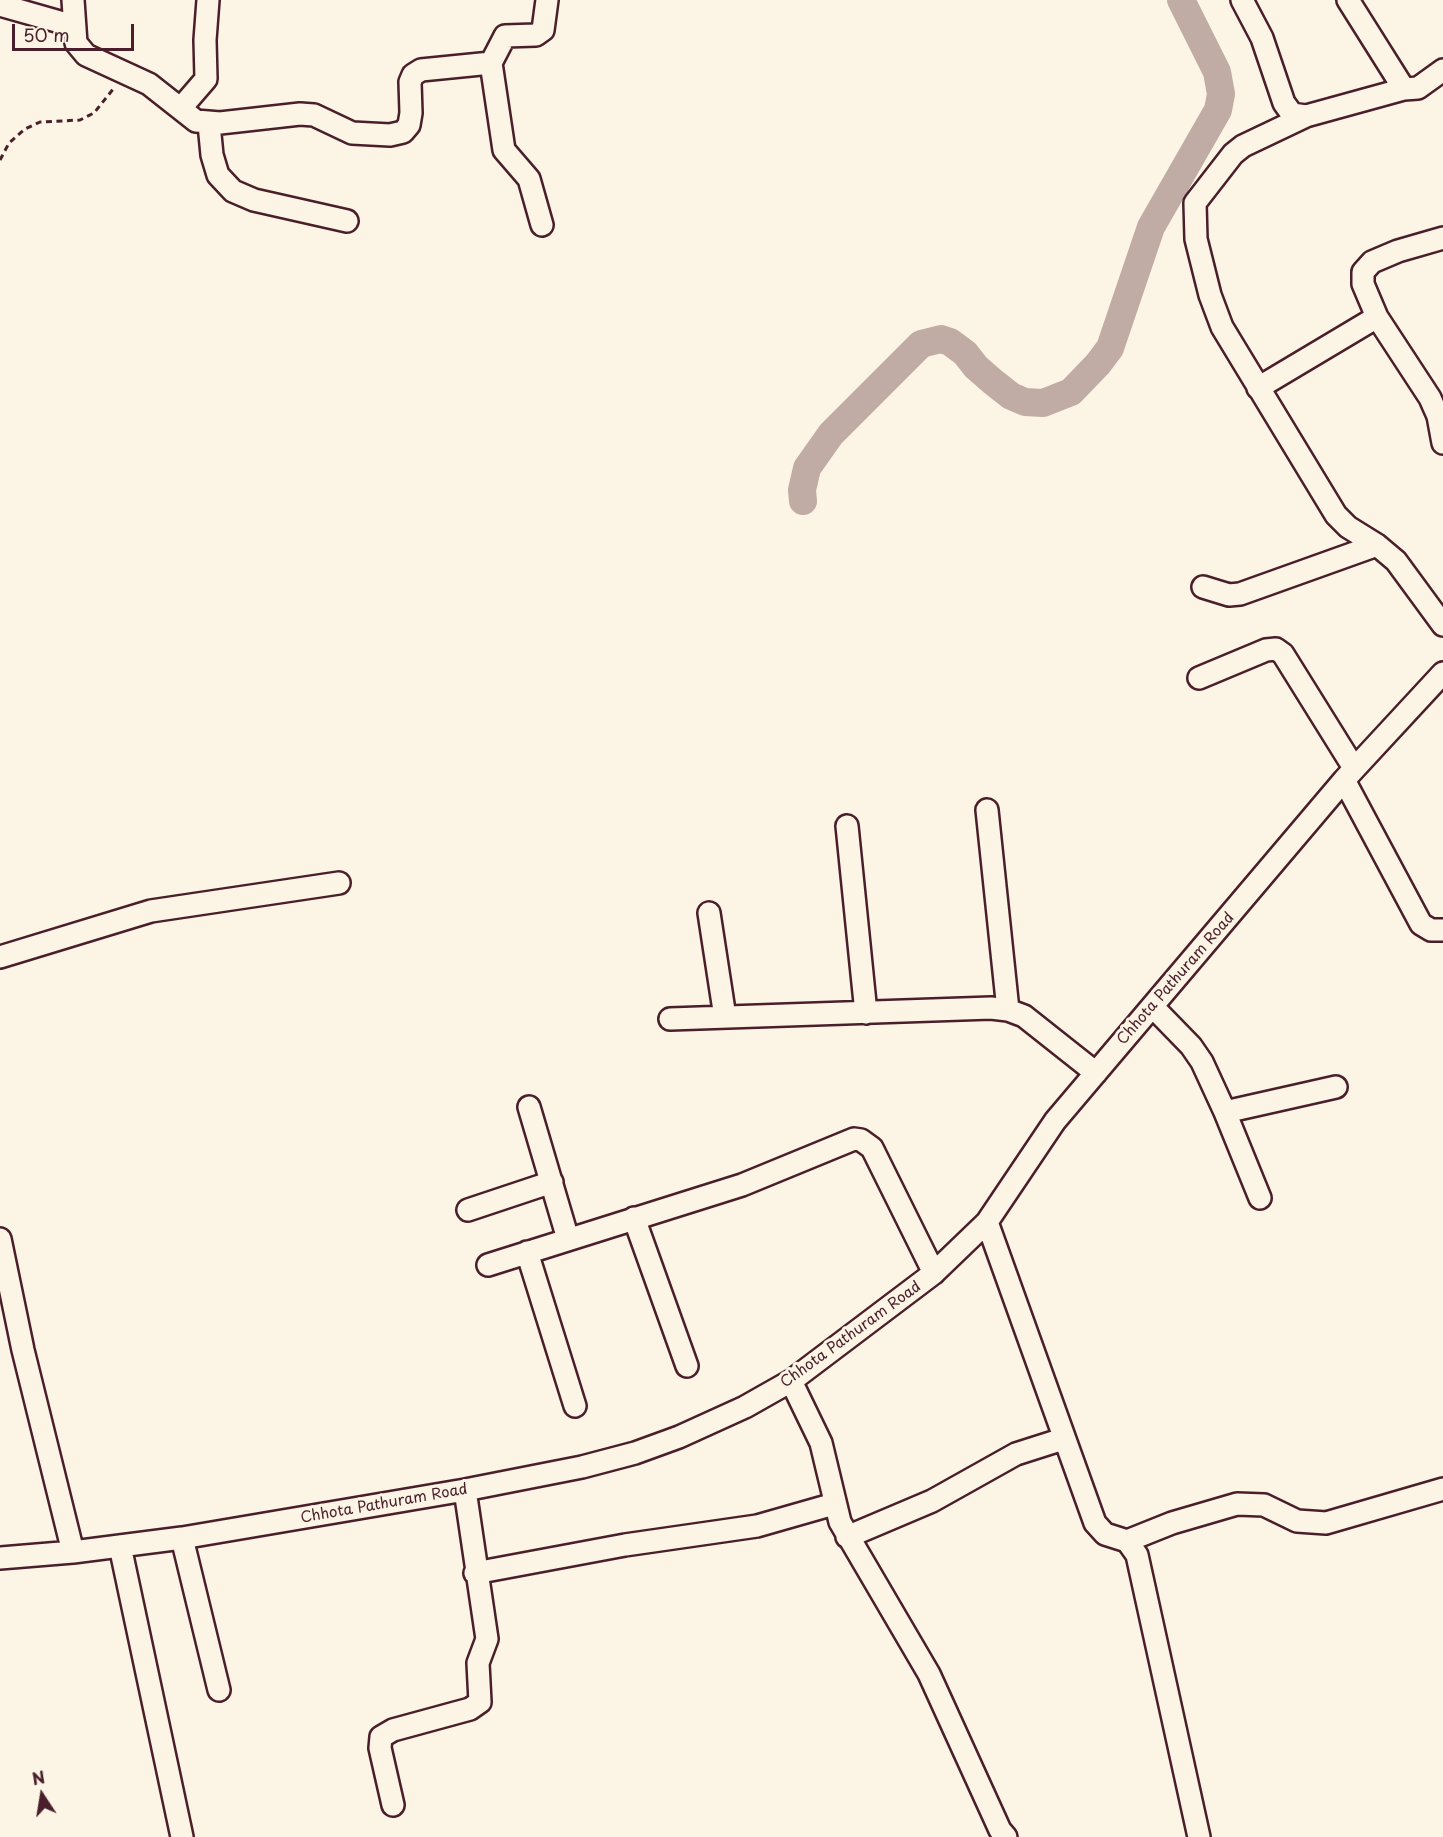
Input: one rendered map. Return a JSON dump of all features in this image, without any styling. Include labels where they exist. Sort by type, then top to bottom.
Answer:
[{"type":"street","points":[[74,0],[76,43],[86,55],[149,84],[196,121],[209,124],[300,114],[315,115],[352,134],[390,135],[403,132],[409,125],[410,82],[413,75],[421,70],[491,63]]},
{"type":"street","points":[[181,108],[206,79],[205,25],[208,0]]},
{"type":"street","points":[[542,225],[529,179],[504,150],[491,63],[505,36],[536,35],[543,30],[546,23],[547,0]]},
{"type":"street","points":[[1242,0],[1262,38],[1284,103],[1292,114],[1306,116]]},
{"type":"street","points":[[1348,0],[1404,89]]},
{"type":"street","points":[[0,5],[74,26]]},
{"type":"street","points":[[1443,70],[1418,88],[1404,89],[1306,116],[1243,146],[1233,154],[1196,203],[1196,239],[1210,295],[1222,327],[1336,514],[1348,528],[1377,544],[1408,575],[1443,625]]},
{"type":"street","points":[[209,124],[212,155],[218,175],[233,191],[254,200],[347,221]]},
{"type":"street","points":[[1443,238],[1398,251],[1372,262],[1363,272],[1363,284],[1377,316],[1430,398],[1438,416],[1443,443]]},
{"type":"street","points":[[1258,388],[1377,316]]},
{"type":"street","points":[[1203,587],[1229,595],[1240,594],[1377,544]]},
{"type":"street","points":[[1199,678],[1266,650],[1276,649],[1283,654],[1349,774],[1421,924],[1431,930],[1443,930]]},
{"type":"street","name":"Chhota Pathuram Road","points":[[0,1558],[73,1552],[182,1538],[465,1490],[635,1453],[679,1437],[745,1407],[791,1381],[934,1273],[987,1222],[1032,1150],[1096,1073],[1349,774],[1443,674]]},
{"type":"street","points":[[987,810],[1008,1010]]},
{"type":"street","points":[[847,826],[866,1012]]},
{"type":"street","points":[[0,957],[152,911],[339,883]]},
{"type":"street","points":[[709,913],[725,1017]]},
{"type":"street","points":[[1153,1007],[1191,1046],[1225,1112],[1260,1198]]},
{"type":"street","points":[[670,1019],[1008,1010],[1024,1016],[1096,1073]]},
{"type":"street","points":[[1225,1112],[1336,1087]]},
{"type":"street","points":[[529,1107],[568,1239]]},
{"type":"street","points":[[488,1265],[775,1174],[847,1141],[861,1140],[872,1148],[934,1273]]},
{"type":"street","points":[[468,1210],[552,1182]]},
{"type":"street","points":[[634,1218],[687,1366]]},
{"type":"street","points":[[987,1222],[1095,1523],[1105,1534],[1127,1541],[1137,1555],[1199,1837]]},
{"type":"street","points":[[0,1239],[2,1264],[22,1350],[73,1552]]},
{"type":"street","points":[[527,1252],[574,1406]]},
{"type":"street","points":[[791,1381],[821,1443],[834,1504],[847,1537],[929,1674],[1000,1830],[1006,1837]]},
{"type":"street","points":[[847,1537],[932,1501],[1016,1454],[1063,1439]]},
{"type":"street","points":[[1127,1541],[1172,1523],[1237,1504],[1264,1505],[1296,1521],[1326,1523],[1443,1489]]},
{"type":"street","points":[[393,1805],[380,1748],[381,1737],[393,1730],[470,1709],[480,1702],[478,1663],[487,1640],[465,1490]]},
{"type":"street","points":[[476,1573],[625,1545],[757,1526],[834,1504]]},
{"type":"street","points":[[182,1538],[219,1690]]},
{"type":"street","points":[[120,1546],[182,1837]]},
{"type":"path","points":[[0,160],[9,143],[25,129],[40,122],[80,120],[94,113],[124,73]]},
{"type":"waterway","points":[[803,501],[802,490],[807,468],[831,434],[921,344],[941,339],[950,342],[965,353],[992,381],[1011,396],[1025,402],[1043,403],[1071,392],[1098,364],[1110,348],[1151,227],[1218,110],[1221,94],[1217,72],[1181,0]]}]
